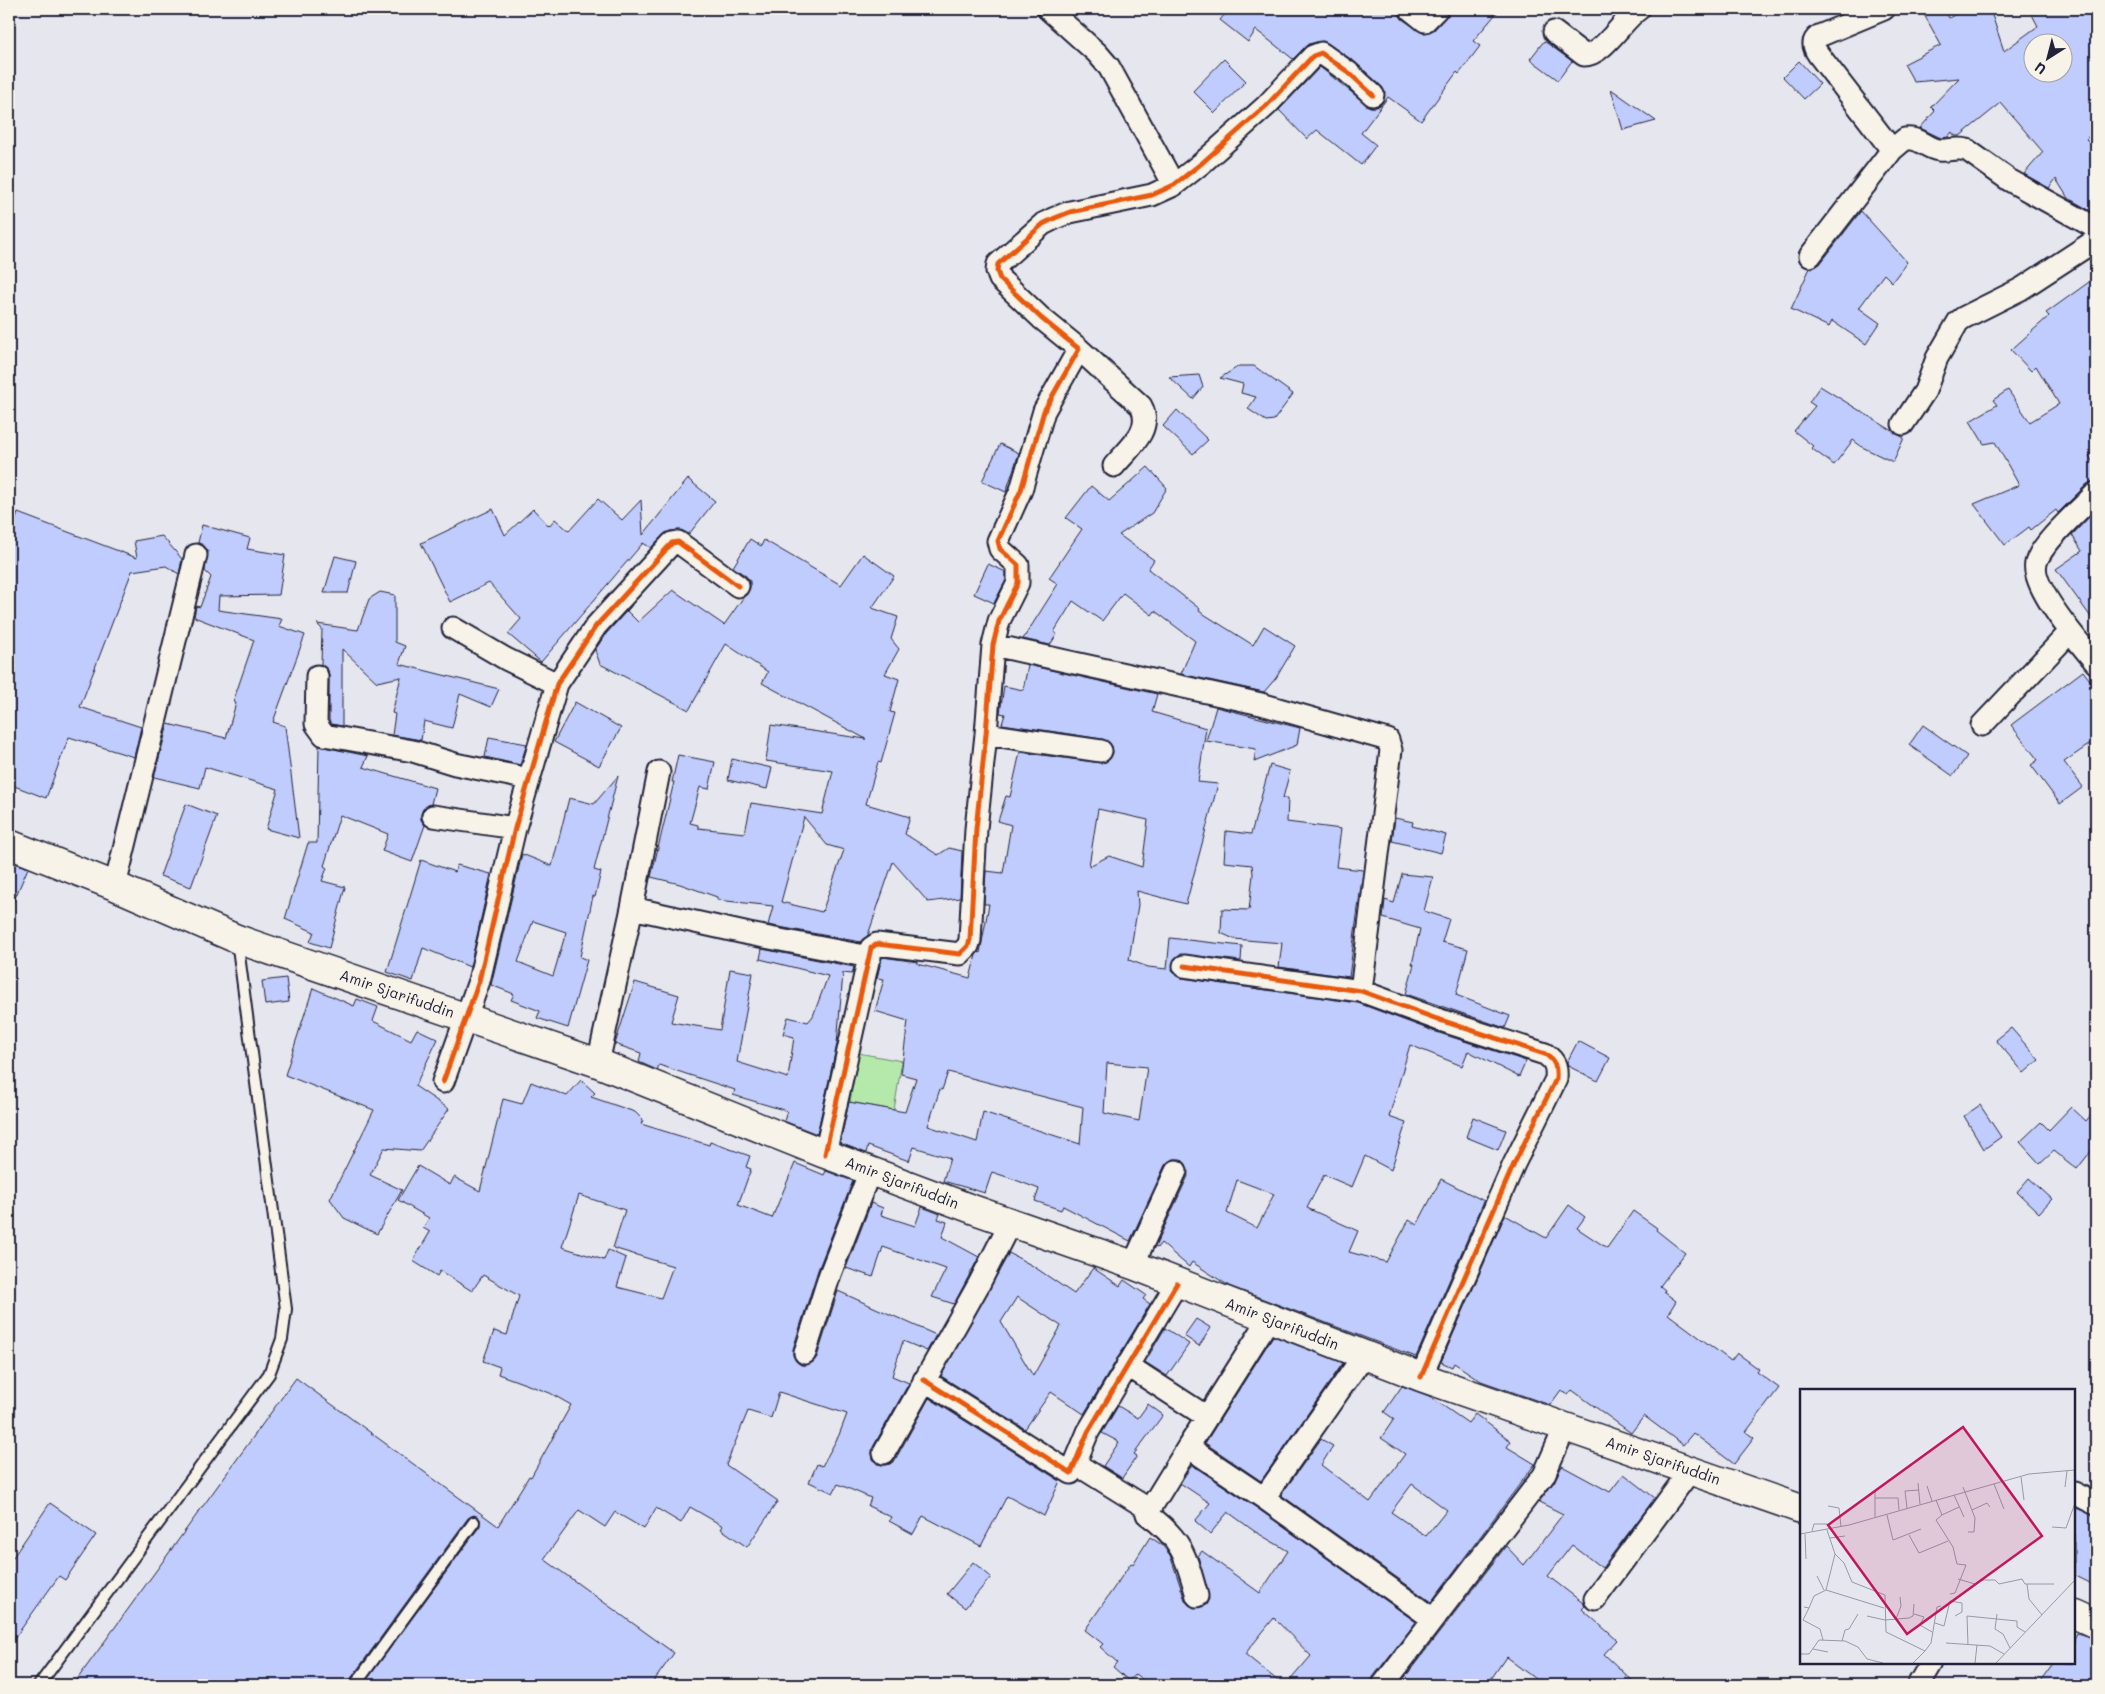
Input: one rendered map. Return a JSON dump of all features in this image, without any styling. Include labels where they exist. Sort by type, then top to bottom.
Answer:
[{"type":"main road","name":"Amir Sjarifuddin","points":[[9,844],[115,886],[237,939],[598,1063],[825,1154],[1133,1265],[1421,1378],[1800,1508]]},
{"type":"main road","points":[[2075,1614],[2096,1624]]},
{"type":"street","points":[[1048,9],[1097,53],[1109,67],[1174,185]]},
{"type":"street","points":[[1410,9],[1425,21],[1438,9]]},
{"type":"street","points":[[1554,32],[1584,56],[1589,56],[1598,51],[1639,9]]},
{"type":"street","points":[[1884,9],[1819,36],[1816,38],[1814,45],[1818,54],[1892,150]]},
{"type":"street","points":[[1114,466],[1142,432],[1146,419],[1141,406],[1079,349],[1041,318],[1000,279],[997,271],[998,264],[1043,224],[1055,218],[1070,212],[1152,195],[1174,185],[1202,163],[1266,106],[1313,56],[1321,53],[1348,72],[1373,95]]},
{"type":"street","points":[[1810,256],[1892,150],[1905,139],[1912,138],[1919,139],[1937,150],[1960,148],[1967,150],[2010,180],[2096,228]]},
{"type":"street","points":[[1903,424],[1925,391],[1940,351],[1958,322],[2021,289],[2096,240]]},
{"type":"street","points":[[825,1154],[871,948],[877,944],[960,954],[968,946],[976,829],[993,645],[999,621],[1018,583],[1019,573],[1018,565],[998,545],[1000,532],[1021,490],[1044,411],[1079,349]]},
{"type":"street","points":[[2096,493],[2043,547],[2036,564],[2036,576],[2045,594],[2070,632],[2096,663]]},
{"type":"street","points":[[443,1082],[478,981],[515,828],[557,684],[596,626],[672,542],[678,542],[738,586]]},
{"type":"street","points":[[115,886],[196,555]]},
{"type":"street","points":[[453,628],[506,659],[557,684]]},
{"type":"street","points":[[1982,725],[2070,632]]},
{"type":"street","points":[[993,645],[1261,704],[1388,740],[1391,750],[1361,991]]},
{"type":"street","points":[[317,676],[316,724],[324,735],[413,751],[455,764],[530,779]]},
{"type":"street","points":[[986,734],[1101,751]]},
{"type":"street","points":[[598,1063],[659,772]]},
{"type":"street","points":[[433,816],[515,828]]},
{"type":"street","points":[[632,908],[749,934],[870,957]]},
{"type":"street","points":[[1184,966],[1361,991],[1545,1054],[1554,1061],[1557,1068],[1556,1079],[1514,1164],[1421,1378]]},
{"type":"street","points":[[805,1353],[830,1274],[870,1171]]},
{"type":"street","points":[[1133,1265],[1176,1171]]},
{"type":"street","points":[[884,1453],[979,1284],[1010,1222]]},
{"type":"street","points":[[924,1380],[1071,1473],[1088,1432],[1177,1283]]},
{"type":"street","points":[[1196,1596],[1188,1561],[1181,1546],[1160,1522],[1147,1514],[1269,1319]]},
{"type":"street","points":[[1264,1498],[1364,1355]]},
{"type":"street","points":[[1127,1364],[1207,1417]]},
{"type":"street","points":[[1383,1685],[1544,1475],[1565,1428]]},
{"type":"street","points":[[1188,1447],[1264,1498],[1433,1619]]},
{"type":"street","points":[[1076,1464],[1150,1510]]},
{"type":"street","points":[[1595,1599],[1690,1471]]},
{"type":"street","points":[[2075,1494],[2096,1504]]},
{"type":"street","points":[[1918,1685],[1930,1664]]},
{"type":"lane","points":[[39,1685],[269,1374],[282,1339],[286,1308],[237,939]]},
{"type":"lane","points":[[355,1685],[474,1522]]},
{"type":"green space","points":[[858,1053],[902,1061],[894,1110],[850,1102]]},
{"type":"building","points":[[1229,9],[1329,9],[1336,15],[1341,9],[1398,9],[1402,19],[1423,33],[1434,30],[1446,17],[1449,9],[1500,9],[1473,41],[1480,46],[1459,74],[1457,72],[1421,121],[1388,97],[1361,133],[1376,145],[1361,165],[1317,130],[1307,139],[1279,110],[1320,67],[1370,107],[1377,107],[1382,103],[1385,92],[1381,86],[1355,62],[1323,41],[1308,44],[1293,59],[1256,30],[1248,42],[1220,20]]},
{"type":"building","points":[[1921,9],[1944,9],[1949,18],[1964,9],[1990,9],[2004,51],[2022,38],[2022,82],[2072,82],[2072,32],[2030,32],[2038,26],[2029,9],[2096,9],[2096,130],[2086,139],[2096,148],[2096,214],[2068,198],[2056,179],[2049,188],[2024,174],[2043,152],[2001,103],[1960,136],[1955,136],[1952,132],[1948,137],[1941,138],[1920,128],[1935,111],[1931,107],[1959,78],[1914,82],[1904,64],[1941,45]]},
{"type":"building","points":[[1544,41],[1572,61],[1558,80],[1530,59]]},
{"type":"building","points":[[1224,59],[1246,81],[1215,113],[1193,91]]},
{"type":"building","points":[[1799,61],[1820,84],[1804,99],[1783,77]]},
{"type":"building","points":[[1611,89],[1656,121],[1623,130]]},
{"type":"building","points":[[1861,211],[1907,262],[1892,282],[1884,274],[1859,308],[1880,323],[1866,344],[1832,321],[1829,327],[1791,309],[1810,268],[1820,264]]},
{"type":"building","points":[[2096,277],[2096,450],[2089,456],[2096,467],[2096,481],[2087,484],[2058,513],[2056,510],[2031,530],[2029,527],[2005,545],[1974,504],[2019,485],[1995,442],[1984,444],[1970,421],[1997,405],[1993,400],[2008,390],[2030,422],[2059,404],[2036,366],[2031,371],[2011,350],[2049,316],[2046,313]]},
{"type":"building","points":[[1239,366],[1254,366],[1293,394],[1274,420],[1266,421],[1248,409],[1256,397],[1241,393],[1243,384],[1220,378]]},
{"type":"building","points":[[1199,375],[1203,387],[1193,399],[1169,377]]},
{"type":"building","points":[[1820,386],[1904,438],[1893,462],[1862,447],[1853,440],[1834,465],[1811,448],[1813,446],[1794,431],[1815,406],[1809,402]]},
{"type":"building","points":[[1177,410],[1208,440],[1193,454],[1163,426]]},
{"type":"building","points":[[1000,444],[1019,453],[1006,492],[982,481]]},
{"type":"building","points":[[1148,467],[1167,488],[1152,513],[1119,535],[1154,560],[1148,569],[1200,609],[1199,611],[1253,645],[1264,626],[1295,646],[1276,678],[1264,692],[1181,674],[1195,641],[1155,611],[1152,615],[1123,593],[1102,621],[1073,601],[1054,632],[1057,634],[1050,645],[1023,639],[1058,584],[1049,578],[1082,529],[1066,518],[1091,486],[1109,501]]},
{"type":"building","points":[[688,479],[715,501],[689,534],[681,530],[670,531],[663,535],[651,548],[643,543],[541,662],[508,634],[521,619],[489,583],[450,602],[421,543],[493,509],[505,535],[533,509],[549,526],[555,519],[569,531],[598,499],[622,520],[641,500],[643,535]]},
{"type":"building","points":[[2096,510],[2096,624],[2056,569],[2082,551],[2072,535]]},
{"type":"building","points":[[18,513],[137,558],[134,541],[162,536],[182,559],[179,574],[166,566],[132,571],[80,707],[141,727],[134,757],[69,737],[46,798],[9,784],[9,539]]},
{"type":"building","points":[[202,525],[250,538],[247,549],[285,555],[279,595],[219,596],[218,610],[282,619],[279,626],[305,635],[273,722],[285,726],[299,838],[266,829],[278,789],[205,767],[200,788],[154,777],[168,724],[226,738],[236,703],[233,702],[254,640],[194,617],[196,606],[200,607],[211,577],[205,571],[208,551],[198,543]]},
{"type":"building","points":[[750,539],[761,546],[764,540],[841,585],[863,554],[894,576],[872,608],[898,617],[891,639],[899,649],[885,674],[899,679],[890,712],[895,713],[881,763],[878,762],[866,804],[910,817],[905,834],[938,855],[949,848],[962,851],[960,898],[928,902],[893,862],[868,935],[861,942],[768,925],[773,906],[717,900],[717,897],[680,884],[651,877],[674,782],[672,782],[678,755],[715,762],[709,789],[700,787],[690,823],[698,825],[698,828],[745,833],[751,803],[822,814],[833,771],[766,761],[771,725],[866,739],[762,683],[768,672],[726,644],[689,710],[600,664],[595,650],[606,634],[632,605],[627,611],[638,622],[673,590],[724,625],[750,588],[750,581],[746,576],[733,567]],"holes":[[[804,817],[827,845],[844,850],[822,912],[781,902]]]},
{"type":"building","points":[[335,556],[356,561],[348,593],[324,593]]},
{"type":"building","points":[[988,564],[1006,572],[1006,580],[994,603],[974,594]]},
{"type":"building","points":[[380,592],[395,595],[395,642],[405,646],[399,664],[499,689],[491,707],[460,694],[452,728],[424,721],[421,740],[392,735],[395,714],[392,713],[401,677],[377,682],[342,649],[342,726],[331,724],[329,720],[329,676],[328,670],[321,664],[322,629],[317,624],[358,630],[369,599]]},
{"type":"building","points":[[1028,665],[1157,694],[1152,712],[1206,728],[1198,782],[1218,784],[1186,904],[1137,891],[1138,905],[1129,960],[1148,967],[1167,969],[1170,938],[1242,946],[1241,961],[1180,954],[1174,959],[1172,970],[1176,976],[1182,978],[1358,1003],[1433,1031],[1526,1061],[1519,1077],[1468,1051],[1462,1066],[1410,1045],[1389,1117],[1406,1123],[1391,1170],[1365,1156],[1352,1187],[1324,1175],[1307,1208],[1358,1231],[1349,1252],[1386,1262],[1409,1220],[1417,1225],[1441,1179],[1484,1201],[1416,1357],[1229,1286],[1192,1262],[1189,1267],[1161,1243],[1157,1248],[1155,1247],[1188,1176],[1186,1164],[1181,1159],[1174,1159],[1165,1165],[1130,1241],[1063,1206],[1061,1210],[1035,1201],[1039,1189],[1013,1179],[992,1172],[985,1193],[943,1181],[950,1158],[914,1147],[909,1161],[868,1146],[866,1153],[840,1143],[849,1102],[905,1112],[916,1078],[901,1074],[908,1021],[875,1011],[884,979],[877,978],[882,957],[918,962],[918,964],[970,978],[976,955],[978,952],[980,953],[989,904],[984,904],[986,871],[1003,873],[1011,825],[998,821],[1006,796],[1010,797],[1020,752],[1100,763],[1106,762],[1113,753],[1112,746],[1103,739],[1002,724],[1005,714],[1000,713],[1004,686],[1023,690]],"holes":[[[1098,809],[1148,820],[1142,867],[1109,856],[1089,866]],[[1107,1063],[1147,1067],[1139,1121],[1104,1113]],[[948,1072],[1083,1107],[1080,1144],[983,1112],[977,1142],[928,1126],[940,1089],[942,1090]],[[1237,1180],[1274,1194],[1257,1228],[1227,1213]]]},
{"type":"building","points":[[2083,671],[2096,688],[2096,740],[2064,762],[2083,787],[2060,804],[2031,765],[2038,760],[2011,725]]},
{"type":"building","points":[[575,702],[621,728],[599,766],[554,742]]},
{"type":"building","points":[[1216,707],[1300,728],[1297,745],[1254,762],[1256,749],[1206,741]]},
{"type":"building","points":[[1923,725],[1967,756],[1953,776],[1909,745]]},
{"type":"building","points":[[489,737],[527,744],[520,765],[485,757]]},
{"type":"building","points":[[319,746],[368,756],[363,767],[435,788],[431,804],[424,808],[421,814],[421,820],[425,825],[412,862],[382,851],[388,834],[340,815],[324,866],[327,868],[322,881],[345,887],[329,948],[310,942],[314,932],[285,919],[308,843],[317,843]]},
{"type":"building","points":[[732,759],[772,768],[767,789],[728,780]]},
{"type":"building","points":[[1270,765],[1290,771],[1283,798],[1288,798],[1287,822],[1341,829],[1336,867],[1363,870],[1349,977],[1279,967],[1282,943],[1234,939],[1221,933],[1222,909],[1249,910],[1253,874],[1252,865],[1224,862],[1226,831],[1251,834]]},
{"type":"building","points":[[618,776],[594,870],[601,872],[595,897],[593,896],[580,957],[587,960],[568,1028],[537,1018],[540,1011],[511,1000],[514,994],[491,985],[522,854],[552,866],[569,798],[594,804]],"holes":[[[533,921],[566,932],[553,976],[518,962]]]},
{"type":"building","points":[[186,804],[217,816],[191,887],[160,876]]},
{"type":"building","points":[[1395,818],[1413,822],[1412,826],[1446,835],[1441,853],[1392,841]]},
{"type":"building","points":[[421,860],[455,872],[457,865],[491,874],[470,967],[423,948],[413,981],[387,972]]},
{"type":"building","points":[[9,861],[28,868],[9,912]]},
{"type":"building","points":[[1402,874],[1433,877],[1424,911],[1449,919],[1442,942],[1468,949],[1456,995],[1510,1016],[1505,1028],[1406,994],[1414,964],[1412,964],[1420,929],[1383,918],[1385,900],[1394,903]]},
{"type":"building","points":[[762,949],[854,967],[852,974],[843,973],[837,1044],[817,1134],[784,1121],[787,1111],[733,1095],[735,1090],[659,1065],[657,1070],[639,1062],[641,1053],[615,1044],[635,982],[679,995],[671,1022],[720,1030],[730,969],[753,973],[737,1062],[788,1078],[794,1037],[783,1034],[788,1017],[808,1022],[813,1016],[828,976],[760,959]]},
{"type":"building","points":[[286,978],[289,1002],[265,1005],[262,981]]},
{"type":"building","points":[[313,988],[354,1006],[357,999],[378,1007],[373,1021],[411,1040],[417,1029],[438,1039],[415,1086],[449,1109],[420,1151],[384,1148],[370,1175],[402,1190],[377,1234],[344,1218],[330,1199],[374,1110],[285,1075]]},
{"type":"building","points":[[2011,1028],[2039,1060],[2024,1073],[1996,1040]]},
{"type":"building","points":[[1578,1041],[1610,1058],[1598,1081],[1568,1066],[1567,1062]]},
{"type":"building","points":[[581,1080],[595,1093],[591,1097],[635,1112],[643,1120],[641,1124],[709,1145],[710,1142],[750,1156],[746,1167],[751,1169],[738,1205],[772,1218],[795,1163],[824,1175],[826,1171],[853,1181],[818,1270],[793,1349],[796,1361],[801,1365],[807,1365],[817,1357],[838,1291],[936,1335],[927,1351],[903,1341],[892,1376],[909,1383],[873,1447],[873,1459],[877,1464],[884,1465],[890,1464],[895,1460],[929,1398],[1060,1481],[1044,1516],[1007,1496],[981,1546],[923,1516],[913,1534],[889,1521],[891,1517],[868,1506],[871,1498],[838,1484],[833,1493],[809,1482],[817,1464],[822,1466],[839,1435],[847,1414],[779,1392],[771,1418],[748,1411],[726,1465],[778,1501],[747,1547],[721,1529],[723,1526],[690,1507],[681,1523],[656,1508],[644,1529],[615,1512],[605,1527],[579,1510],[544,1559],[674,1653],[651,1685],[363,1685],[480,1526],[480,1519],[474,1515],[468,1518],[349,1681],[348,1685],[73,1685],[296,1378],[498,1526],[529,1476],[531,1477],[571,1405],[550,1393],[498,1374],[500,1367],[483,1361],[494,1331],[507,1335],[519,1296],[483,1275],[472,1291],[440,1271],[437,1276],[413,1261],[430,1232],[423,1228],[429,1218],[398,1200],[418,1166],[450,1185],[454,1177],[480,1191],[503,1099],[522,1104],[531,1082],[567,1096]],"holes":[[[579,1195],[625,1210],[613,1248],[673,1266],[661,1298],[617,1287],[626,1258],[608,1250],[604,1260],[562,1247]]]},
{"type":"building","points":[[1980,1105],[2001,1137],[1984,1149],[1964,1116]]},
{"type":"building","points":[[2071,1107],[2086,1121],[2096,1109],[2096,1145],[2077,1169],[2054,1151],[2040,1164],[2020,1142],[2041,1122],[2049,1130]]},
{"type":"building","points":[[1473,1117],[1506,1130],[1498,1150],[1466,1137]]},
{"type":"building","points":[[2029,1178],[2052,1199],[2039,1213],[2017,1192]]},
{"type":"building","points":[[871,1203],[883,1208],[881,1215],[915,1226],[922,1207],[940,1214],[938,1219],[947,1222],[942,1237],[979,1257],[954,1304],[932,1297],[946,1269],[883,1247],[873,1277],[846,1268]]},
{"type":"building","points":[[1569,1205],[1585,1217],[1577,1228],[1607,1248],[1633,1211],[1657,1228],[1656,1230],[1685,1253],[1660,1286],[1665,1290],[1664,1292],[1676,1301],[1668,1314],[1731,1361],[1737,1353],[1759,1369],[1757,1372],[1779,1388],[1746,1432],[1754,1438],[1734,1464],[1693,1433],[1683,1445],[1644,1416],[1631,1433],[1572,1390],[1568,1395],[1561,1390],[1550,1405],[1481,1381],[1454,1363],[1452,1367],[1441,1362],[1505,1215],[1546,1238]]},
{"type":"building","points":[[1009,1253],[1033,1266],[1074,1294],[1093,1268],[1120,1286],[1124,1280],[1146,1295],[1143,1299],[1150,1304],[1084,1414],[1051,1392],[1025,1429],[941,1376]],"holes":[[[1017,1297],[1061,1326],[1033,1376],[1001,1322]]]},
{"type":"building","points":[[1196,1319],[1211,1328],[1199,1346],[1184,1336]]},
{"type":"building","points":[[1165,1328],[1189,1344],[1167,1376],[1145,1362]]},
{"type":"building","points":[[1273,1336],[1343,1363],[1261,1481],[1205,1443]]},
{"type":"building","points":[[1402,1386],[1429,1396],[1468,1423],[1475,1414],[1511,1441],[1507,1447],[1535,1464],[1431,1602],[1281,1495],[1321,1439],[1333,1446],[1321,1465],[1370,1502],[1405,1454],[1381,1438],[1394,1419],[1384,1412]],"holes":[[[1412,1484],[1447,1510],[1426,1536],[1391,1512]]]},
{"type":"building","points":[[1148,1404],[1163,1415],[1134,1454],[1137,1456],[1122,1478],[1103,1466],[1119,1442],[1102,1433],[1118,1406],[1138,1418]]},
{"type":"building","points":[[1192,1465],[1257,1508],[1416,1622],[1373,1677],[1371,1685],[1286,1685],[1311,1656],[1274,1618],[1245,1654],[1283,1685],[1150,1685],[1135,1674],[1129,1681],[1113,1667],[1117,1662],[1100,1647],[1103,1644],[1085,1630],[1131,1563],[1133,1564],[1150,1537],[1162,1545],[1170,1555],[1185,1600],[1194,1608],[1206,1605],[1209,1599],[1198,1556],[1202,1551],[1260,1593],[1288,1551],[1254,1531],[1228,1512],[1210,1534],[1195,1521],[1210,1503],[1180,1483]]},
{"type":"building","points":[[1562,1466],[1610,1492],[1624,1474],[1655,1498],[1602,1568],[1572,1545],[1548,1576],[1583,1603],[1585,1606],[1582,1609],[1617,1640],[1604,1654],[1637,1685],[1543,1685],[1506,1657],[1487,1685],[1399,1685],[1506,1546],[1524,1565],[1563,1514],[1539,1502],[1554,1482]]},
{"type":"building","points":[[50,1503],[96,1535],[65,1580],[59,1576],[9,1646],[9,1563]]},
{"type":"building","points":[[2075,1507],[2096,1516],[2096,1586],[2075,1576]]},
{"type":"building","points":[[973,1562],[991,1577],[965,1608],[947,1594]]},
{"type":"building","points":[[2077,1633],[2096,1639],[2096,1685],[2038,1685],[2053,1664],[2075,1664],[2075,1637]]},
{"type":"cycle path","points":[[825,1154],[871,948],[877,944],[960,954],[968,946],[970,940],[976,829],[993,645],[999,621],[1018,583],[1018,565],[1000,549],[998,541],[1021,490],[1044,411],[1079,349],[1041,318],[1000,279],[997,271],[998,264],[1043,224],[1055,218],[1070,212],[1152,195],[1174,185],[1202,163],[1266,106],[1313,56],[1321,53],[1348,72],[1373,95]]},
{"type":"cycle path","points":[[443,1082],[479,981],[515,828],[557,684],[596,626],[672,543],[678,542],[738,586]]},
{"type":"cycle path","points":[[1184,966],[1361,991],[1437,1019],[1545,1054],[1556,1067],[1556,1079],[1514,1164],[1421,1377]]},
{"type":"cycle path","points":[[924,1380],[1071,1473],[1088,1432],[1177,1283]]}]
